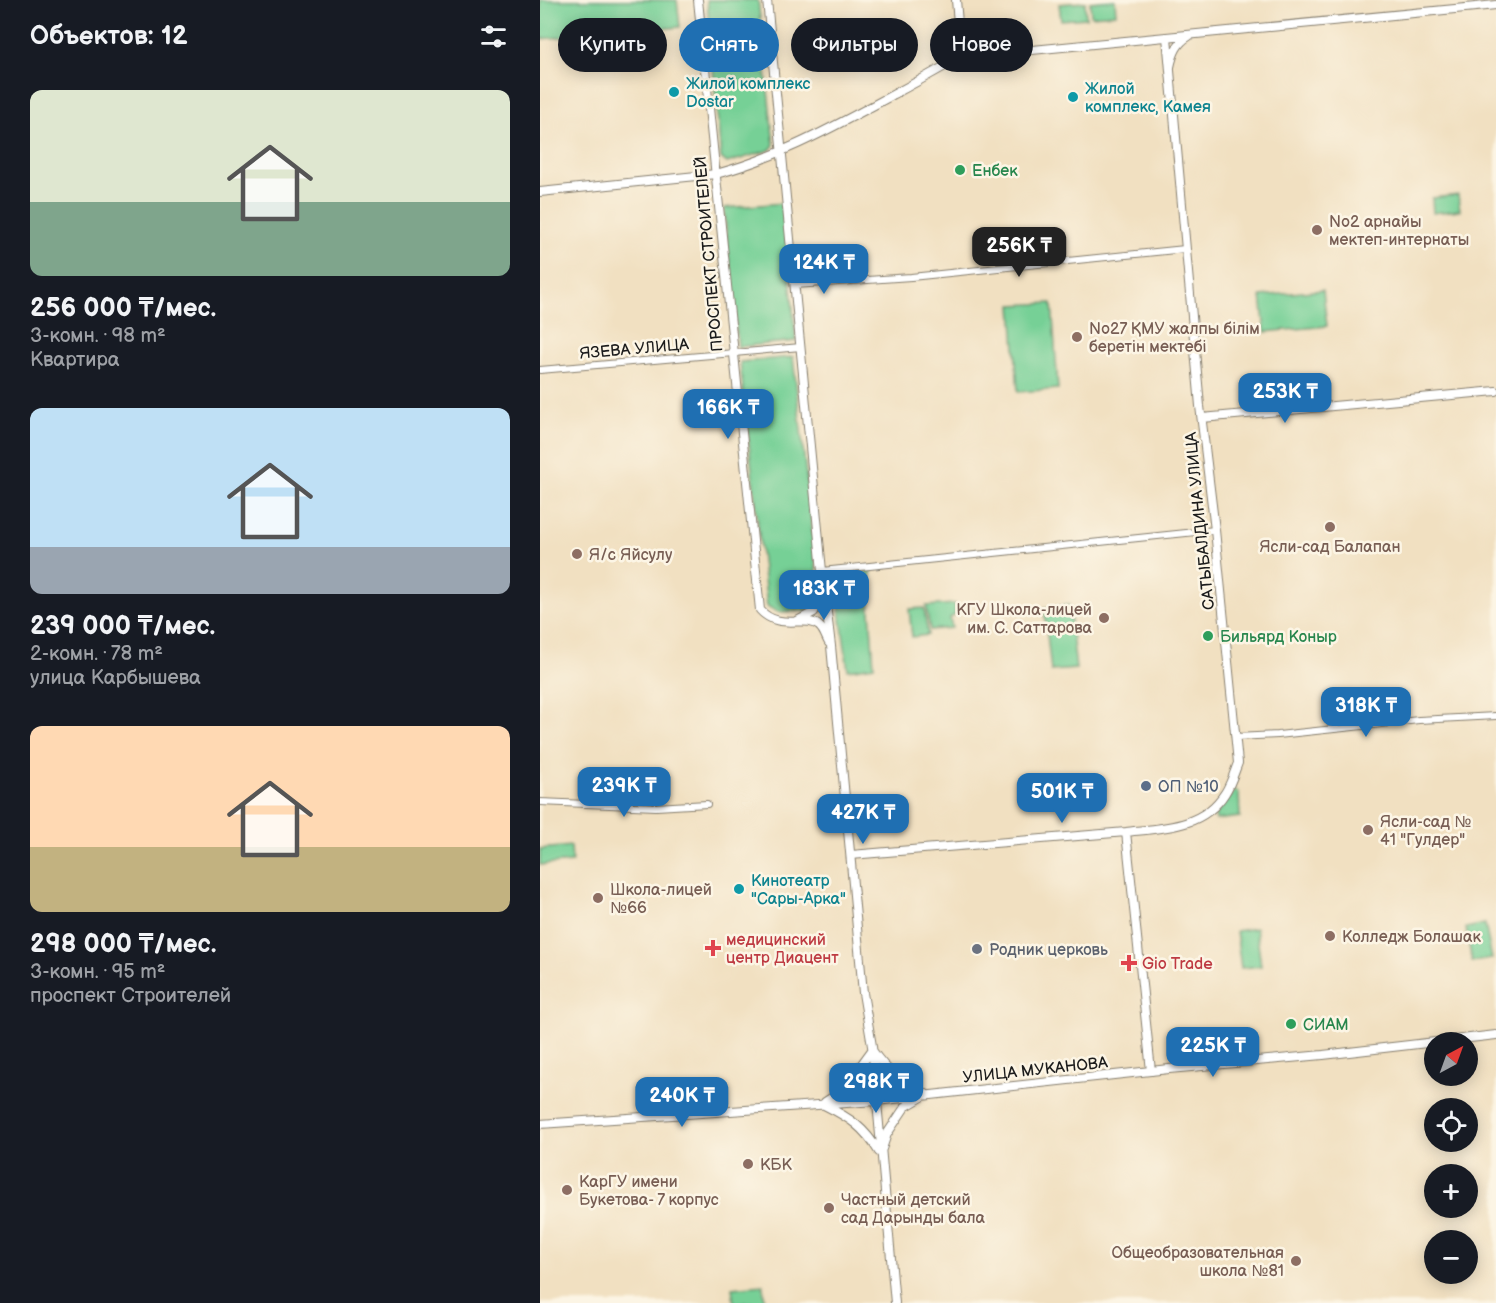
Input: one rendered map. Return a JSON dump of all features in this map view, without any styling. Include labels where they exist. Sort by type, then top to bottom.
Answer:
[{"type":"main road","name":"ПРОСПЕКТ СТРОИТЕЛЕЙ","points":[[698,0],[732,353],[760,610],[766,616],[782,623],[812,622],[819,626],[831,646]]},
{"type":"main road","points":[[767,0],[863,993],[872,1050],[880,1155],[896,1303]]},
{"type":"main road","points":[[956,0],[958,18]]},
{"type":"main road","points":[[1033,50],[1496,5]]},
{"type":"main road","points":[[1170,67],[1177,46],[1193,34]]},
{"type":"main road","points":[[716,174],[749,165],[782,152],[842,123],[934,72]]},
{"type":"main road","points":[[794,622],[814,612],[825,592]]},
{"type":"main road","name":"УЛИЦА МУКАНОВА","points":[[540,1124],[876,1101],[1496,1035]]},
{"type":"main road","points":[[872,1050],[884,1067],[901,1082],[927,1095]]},
{"type":"main road","points":[[822,1104],[842,1091],[872,1050]]},
{"type":"main road","points":[[880,1155],[887,1134],[905,1107],[927,1095]]},
{"type":"main road","points":[[822,1104],[844,1115],[868,1134],[880,1155]]},
{"type":"street","name":"САТЫБАЛДИНА УЛИЦА","points":[[851,855],[1170,828],[1189,823],[1209,812],[1226,793],[1238,763],[1185,249],[1167,37]]},
{"type":"street","points":[[540,192],[716,174]]},
{"type":"street","points":[[795,285],[911,277],[1185,249]]},
{"type":"street","name":"ЯЗЕВА УЛИЦА","points":[[540,370],[801,347]]},
{"type":"street","points":[[1202,418],[1496,391]]},
{"type":"street","points":[[822,571],[1215,530]]},
{"type":"street","points":[[1235,737],[1278,735],[1419,720],[1496,716]]},
{"type":"street","points":[[540,802],[656,807],[707,804]]},
{"type":"street","points":[[1126,832],[1151,1071]]},
{"type":"green space","points":[[540,0],[677,0],[679,27],[667,28],[667,18],[558,18],[558,37],[540,39]]},
{"type":"green space","points":[[707,0],[758,0],[760,18],[709,18]]},
{"type":"green space","points":[[1115,0],[1116,14],[1091,16],[1090,2]]},
{"type":"green space","points":[[1085,2],[1086,18],[1061,20],[1059,4]]},
{"type":"green space","points":[[713,72],[766,72],[774,145],[770,150],[727,163],[721,158]]},
{"type":"green space","points":[[1458,195],[1460,210],[1433,213],[1432,198]]},
{"type":"green space","points":[[783,203],[796,341],[738,347],[724,208]]},
{"type":"green space","points":[[1323,290],[1327,326],[1265,332],[1261,296]]},
{"type":"green space","points":[[1052,303],[1058,389],[1018,392],[1012,305]]},
{"type":"green space","points":[[793,357],[819,592],[817,603],[809,610],[778,612],[767,606],[740,362]]},
{"type":"green space","points":[[872,571],[868,583],[874,666],[848,670],[835,575]]},
{"type":"green space","points":[[955,604],[955,615],[950,618],[952,628],[930,630],[926,606]]},
{"type":"green space","points":[[1069,605],[1076,669],[1051,671],[1044,608]]},
{"type":"green space","points":[[924,608],[928,635],[912,637],[909,609]]},
{"type":"green space","points":[[1235,790],[1239,793],[1240,817],[1216,820],[1215,815]]},
{"type":"green space","points":[[571,846],[572,862],[540,865],[540,849]]},
{"type":"green space","points":[[1485,924],[1492,959],[1472,962],[1466,928]]},
{"type":"green space","points":[[1256,928],[1261,966],[1241,968],[1236,931]]},
{"type":"green space","points":[[763,1285],[765,1303],[734,1303],[732,1288]]},
{"type":"place","name":"Жилой комплекс Dostar","points":[[674,92]]},
{"type":"place","name":"Жилой комплекс, Камея","points":[[1073,97]]},
{"type":"place","name":"Енбек","points":[[960,170]]},
{"type":"place","name":"No2 арнайы мектеп-интернаты","points":[[1317,230]]},
{"type":"place","name":"No27 ҚМУ жалпы білім беретін мектебі","points":[[1077,337]]},
{"type":"place","name":"Ясли-сад Балапан","points":[[1330,527]]},
{"type":"place","name":"Я/c Яйсулу","points":[[577,554]]},
{"type":"place","name":"КГУ Школа-лицей им. С. Саттарова","points":[[1104,618]]},
{"type":"place","name":"Бильярд Коныр","points":[[1208,636]]},
{"type":"place","name":"ОП №10","points":[[1146,786]]},
{"type":"place","name":"Ясли-сад № 41 \"Гулдер\"","points":[[1368,830]]},
{"type":"place","name":"Кинотеатр \"Сары-Арка\"","points":[[739,889]]},
{"type":"place","name":"Школа-лицей №66","points":[[598,898]]},
{"type":"place","name":"Колледж Болашак","points":[[1330,936]]},
{"type":"place","name":"медицинский центр Диацент","points":[[713,948]]},
{"type":"place","name":"Родник церковь","points":[[977,949]]},
{"type":"place","name":"Gio Trade","points":[[1129,963]]},
{"type":"place","name":"СИАМ","points":[[1291,1024]]},
{"type":"place","name":"КБК","points":[[748,1164]]},
{"type":"place","name":"КарГУ имени Букетова- 7 корпус","points":[[567,1190]]},
{"type":"place","name":"Частный детский сад Дарынды бала","points":[[829,1208]]},
{"type":"place","name":"Общеобразовательная школа №81","points":[[1296,1261]]}]
